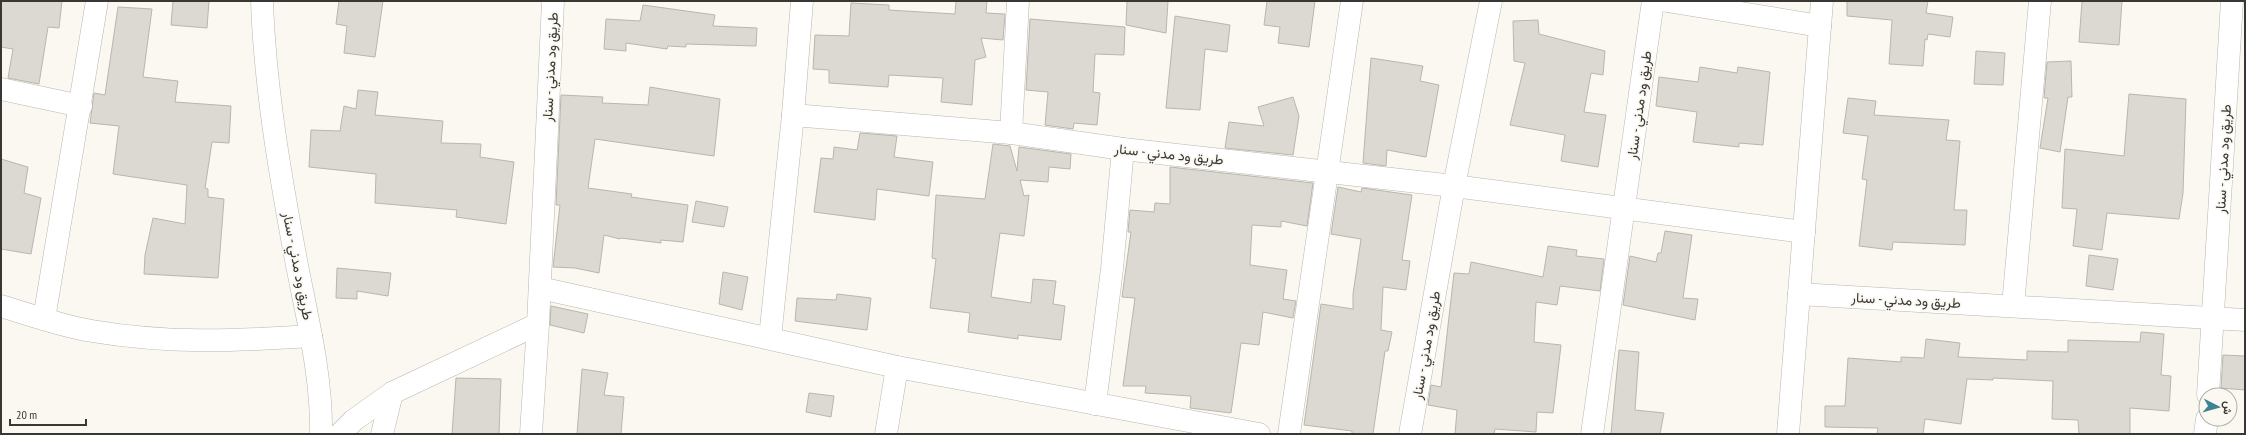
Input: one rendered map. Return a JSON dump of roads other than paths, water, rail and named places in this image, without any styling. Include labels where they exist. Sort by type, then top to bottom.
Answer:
[{"type":"street","points":[[44,319],[81,106],[97,1]]},
{"type":"street","name":"طريق ود مدني - سنار","points":[[1,306],[91,331],[167,341],[230,341],[311,336],[277,154],[263,32],[262,1]]},
{"type":"street","name":"طريق ود مدني - سنار","points":[[531,434],[540,288],[553,1]]},
{"type":"street","points":[[770,338],[793,115],[802,1]]},
{"type":"street","points":[[1010,133],[1018,1]]},
{"type":"street","points":[[1289,434],[1352,1]]},
{"type":"street","name":"طريق ود مدني - سنار","points":[[1410,434],[1454,186],[1491,1]]},
{"type":"street","name":"طريق ود مدني - سنار","points":[[1592,434],[1625,209],[1653,1]]},
{"type":"street","points":[[1667,1],[1820,26]]},
{"type":"street","points":[[1788,434],[1822,1]]},
{"type":"street","points":[[2013,306],[2040,1]]},
{"type":"street","name":"طريق ود مدني - سنار","points":[[2209,387],[2232,1]]},
{"type":"street","points":[[1,89],[81,106]]},
{"type":"street","name":"طريق ود مدني - سنار","points":[[793,115],[1010,133],[1123,149],[1454,186],[1804,232]]},
{"type":"street","points":[[1095,404],[1112,269],[1123,149]]},
{"type":"street","points":[[540,288],[897,367],[1258,434]]},
{"type":"street","name":"طريق ود مدني - سنار","points":[[1799,294],[2245,320]]},
{"type":"street","points":[[340,434],[354,420],[392,393],[538,324]]},
{"type":"street","points":[[311,336],[319,382],[320,434]]},
{"type":"street","points":[[886,434],[897,367]]},
{"type":"street","points":[[382,434],[392,393]]}]
